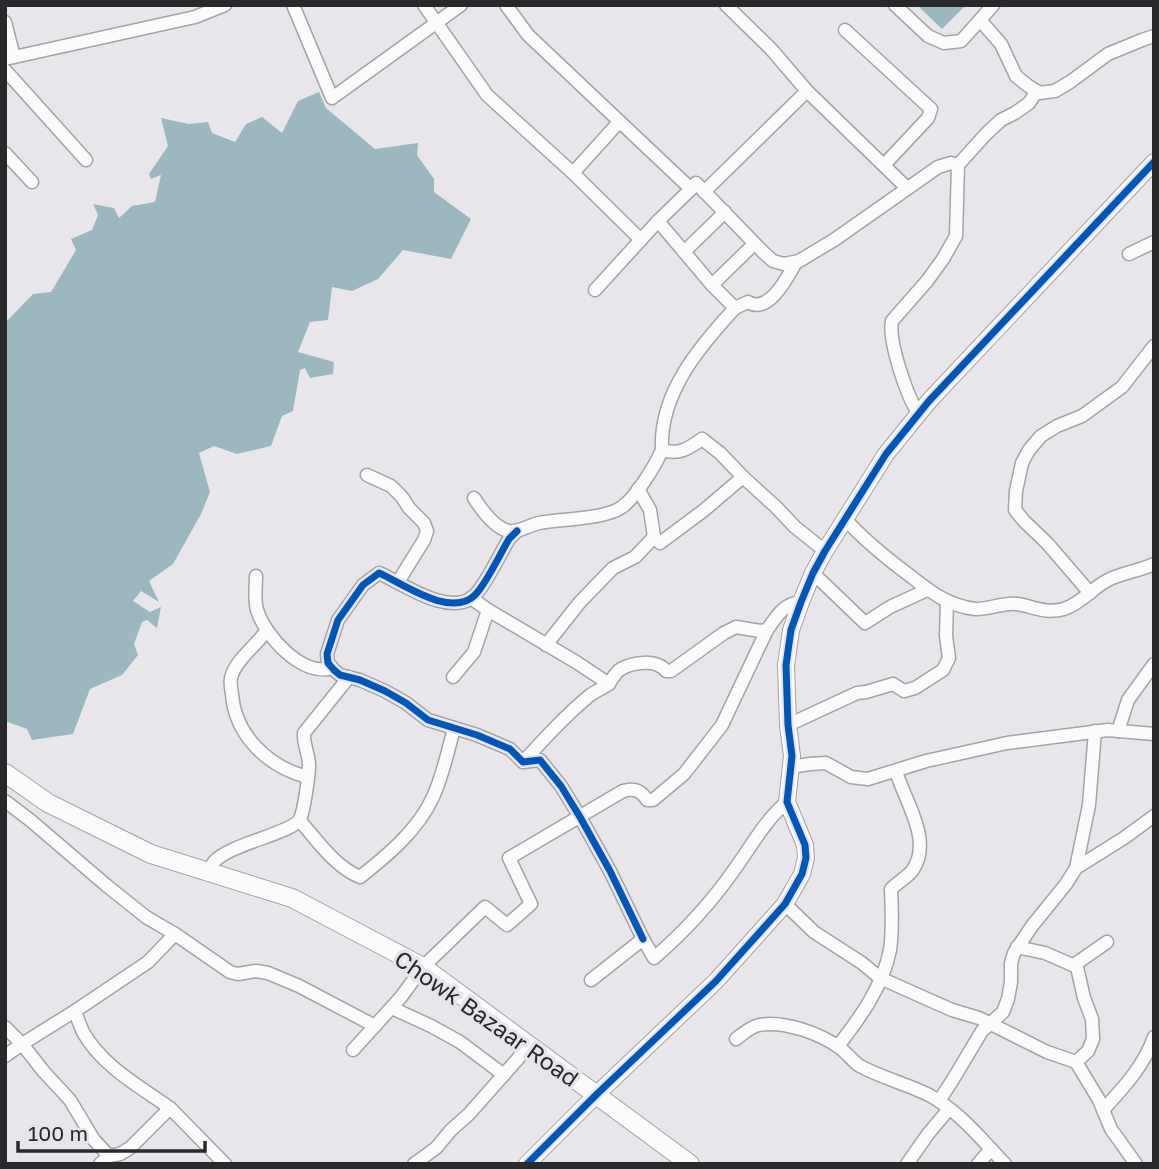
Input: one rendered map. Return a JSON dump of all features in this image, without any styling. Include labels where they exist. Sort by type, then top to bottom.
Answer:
[{"type":"main road","name":"Chowk Bazaar Road","points":[[5,773],[48,803],[151,854],[292,898],[423,967],[690,1164]]},
{"type":"street","points":[[5,22],[10,58],[225,5]]},
{"type":"street","points":[[293,5],[332,98],[461,5]]},
{"type":"street","points":[[424,5],[487,94],[641,240]]},
{"type":"street","points":[[506,5],[528,36],[691,189]]},
{"type":"street","points":[[726,5],[807,91],[907,188]]},
{"type":"street","points":[[895,5],[928,36],[944,43],[961,41],[993,5]]},
{"type":"street","points":[[980,20],[1001,44],[1016,76],[1039,93],[1055,91],[1108,54],[1154,36]]},
{"type":"street","points":[[845,30],[931,109],[928,118],[884,165]]},
{"type":"street","points":[[5,71],[86,160]]},
{"type":"street","points":[[705,192],[807,91]]},
{"type":"street","points":[[919,414],[907,392],[890,328],[892,321],[943,259],[956,236],[958,165],[986,134],[1001,120],[1029,103],[1037,91]]},
{"type":"street","points":[[573,173],[619,122]]},
{"type":"street","points":[[5,153],[32,182]]},
{"type":"street","points":[[527,1164],[716,981],[785,904],[802,874],[806,858],[805,845],[787,802],[792,756],[786,665],[791,630],[813,573],[824,551],[886,454],[919,414],[1154,162]]},
{"type":"street","points":[[595,290],[696,183],[754,244],[773,261],[784,264],[796,261],[834,240],[938,167],[951,163],[958,165]]},
{"type":"street","points":[[685,251],[724,212]]},
{"type":"street","points":[[658,222],[735,308]]},
{"type":"street","points":[[1129,254],[1154,242]]},
{"type":"street","points":[[712,285],[754,244]]},
{"type":"street","points":[[474,498],[485,514],[506,531],[610,514],[624,507],[656,463],[662,450],[663,420],[670,400],[684,372],[709,336],[735,308],[748,302],[753,305],[761,304],[771,298],[796,261]]},
{"type":"street","points":[[1090,593],[1015,510],[1022,463],[1041,436],[1082,416],[1122,387],[1154,346]]},
{"type":"street","points":[[662,450],[672,453],[686,451],[702,439],[824,551]]},
{"type":"street","points":[[367,475],[391,486],[428,531],[398,582]]},
{"type":"street","points":[[638,489],[650,510],[654,537],[660,543],[743,477]]},
{"type":"street","points":[[845,519],[927,590],[947,601],[979,610],[1015,604],[1050,612],[1078,603],[1112,578],[1154,564]]},
{"type":"street","points":[[517,531],[509,539],[474,596],[460,602],[425,597],[379,573],[363,585],[338,620],[327,654],[328,663],[340,675],[369,683],[385,691],[428,720],[510,748],[523,762]]},
{"type":"street","points":[[546,645],[580,601],[613,568],[635,557],[654,537]]},
{"type":"street","points":[[813,573],[865,623],[890,607],[927,590]]},
{"type":"street","points":[[256,576],[256,608],[273,639],[292,657],[311,668],[332,668]]},
{"type":"street","points":[[471,598],[609,684]]},
{"type":"street","points":[[788,725],[857,693],[893,684],[904,691],[915,688],[943,670],[949,657],[946,636],[947,601]]},
{"type":"street","points":[[353,1050],[392,1008],[423,967],[485,907],[507,925],[531,904],[509,858],[613,796],[630,789],[643,794],[647,800],[653,800],[684,775],[722,725],[767,630],[788,604],[801,602]]},
{"type":"street","points":[[453,677],[474,652],[488,610]]},
{"type":"street","points":[[523,762],[568,715],[609,684],[620,670],[638,664],[654,663],[662,665],[666,671],[671,671],[736,627],[767,630]]},
{"type":"street","points":[[267,631],[235,668],[231,679],[234,710],[254,746],[292,773],[307,777]]},
{"type":"street","points":[[1118,731],[1128,699],[1154,664]]},
{"type":"street","points":[[209,872],[213,863],[222,856],[300,821],[309,765],[304,733],[349,677]]},
{"type":"street","points":[[300,821],[337,861],[360,877],[404,839],[423,814],[442,774],[454,728]]},
{"type":"street","points":[[790,767],[826,763],[851,777],[868,779],[926,761],[1007,743],[1095,731],[1154,734]]},
{"type":"street","points":[[908,1164],[944,1105],[953,1081],[976,1039],[1003,1012],[1011,982],[1011,963],[1017,947],[1076,868],[1089,804],[1095,731]]},
{"type":"street","points":[[523,762],[540,760],[561,786],[610,871],[654,958],[698,916],[776,811],[787,802]]},
{"type":"street","points":[[838,1046],[870,1000],[890,951],[891,889],[912,870],[920,852],[918,828],[896,771]]},
{"type":"street","points":[[5,801],[146,917],[230,972],[268,973],[299,986],[375,1026]]},
{"type":"street","points":[[1076,868],[1154,816]]},
{"type":"street","points":[[785,904],[814,932],[880,978],[952,1010],[979,1018],[1047,1052],[1076,1062],[1111,1129],[1136,1164]]},
{"type":"street","points":[[5,1056],[148,962],[175,934]]},
{"type":"street","points":[[591,980],[643,939]]},
{"type":"street","points":[[1074,965],[1107,942]]},
{"type":"street","points":[[1017,947],[1045,953],[1077,967],[1092,1019],[1093,1040],[1088,1051],[1076,1062]]},
{"type":"street","points":[[392,1008],[460,1042],[504,1075]]},
{"type":"street","points":[[75,1011],[83,1031],[109,1065],[170,1108],[225,1164]]},
{"type":"street","points":[[736,1039],[750,1028],[759,1025],[772,1024],[808,1031],[838,1046],[858,1065],[929,1095],[944,1105],[974,1130],[1005,1164]]},
{"type":"street","points":[[5,1027],[70,1100],[104,1160],[130,1148],[170,1108]]},
{"type":"street","points":[[1103,1110],[1139,1069],[1154,1037]]},
{"type":"street","points":[[414,1164],[436,1148],[530,1045]]},
{"type":"street","points":[[978,1164],[991,1149]]},
{"type":"water","points":[[917,5],[966,5],[942,29]]},
{"type":"water","points":[[319,92],[326,108],[375,149],[418,143],[417,155],[434,179],[434,192],[471,219],[451,259],[403,250],[378,279],[352,291],[332,287],[328,320],[310,322],[298,352],[334,362],[333,374],[310,378],[305,368],[300,370],[293,411],[282,416],[271,446],[237,454],[214,446],[199,453],[210,492],[201,514],[173,564],[149,581],[159,602],[141,591],[133,601],[150,612],[161,607],[157,628],[147,620],[142,622],[134,644],[138,655],[122,675],[90,689],[73,734],[32,740],[27,729],[5,721],[5,323],[33,294],[51,292],[76,250],[71,239],[92,230],[98,215],[93,204],[114,208],[119,218],[132,206],[155,202],[161,175],[151,179],[149,174],[168,146],[161,118],[189,124],[208,122],[212,133],[235,142],[246,124],[262,117],[282,133],[298,101]]},
{"type":"cycle path","points":[[527,1164],[716,981],[785,904],[802,874],[806,858],[805,845],[787,802],[792,756],[786,665],[791,630],[813,573],[886,454],[929,401],[1154,162]]},
{"type":"cycle path","points":[[517,531],[509,539],[479,590],[465,601],[453,603],[427,597],[379,573],[363,585],[338,620],[327,654],[328,663],[340,675],[385,691],[428,720],[477,735],[510,749],[523,762],[540,760],[561,786],[580,817],[643,939]]}]
